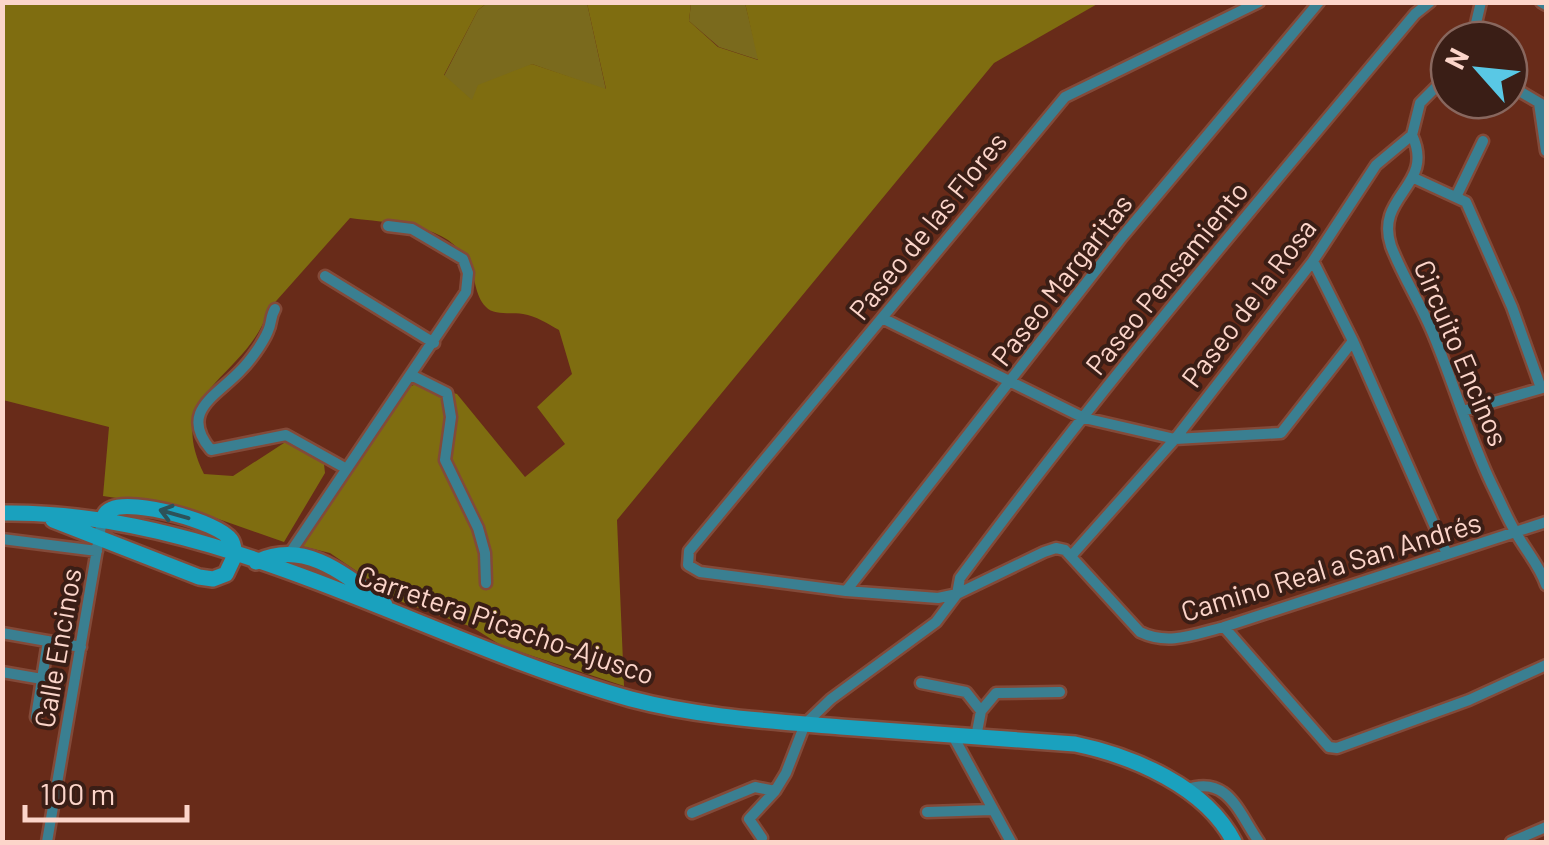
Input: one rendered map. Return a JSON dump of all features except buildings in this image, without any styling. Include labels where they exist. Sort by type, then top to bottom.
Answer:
[{"type":"main road","points":[[2,500],[37,512],[98,546],[199,578],[213,579],[226,574],[235,555],[231,540],[180,515],[116,506],[102,520],[37,512],[2,513]]},
{"type":"main road","points":[[256,562],[290,553],[320,560],[397,614]]},
{"type":"main road","name":"Carretera Picacho-Ajusco","points":[[235,555],[632,699],[707,714],[1075,744],[1106,750],[1185,790],[1212,812],[1234,842]]},
{"type":"street","name":"Paseo de las Flores","points":[[846,591],[700,572],[688,565],[689,551],[1064,97],[1259,2]]},
{"type":"street","name":"Paseo Margaritas","points":[[846,591],[1122,238],[1319,2]]},
{"type":"street","name":"Paseo Pensamiento","points":[[957,594],[960,578],[1143,340],[1301,148],[1415,14],[1430,2]]},
{"type":"street","name":"Paseo de la Rosa","points":[[1072,555],[1175,438],[1312,261],[1376,165],[1412,135],[1420,103],[1429,94]]},
{"type":"street","points":[[1543,105],[1546,151]]},
{"type":"street","points":[[1412,135],[1419,164],[1414,178],[1466,202],[1544,387],[1463,411]]},
{"type":"street","points":[[1456,197],[1483,141]]},
{"type":"street","name":"Circuito Encinos","points":[[1414,178],[1389,212],[1387,228],[1392,246],[1430,327],[1486,472],[1546,585]]},
{"type":"street","points":[[290,553],[466,292],[468,273],[463,259],[412,229],[388,226]]},
{"type":"street","points":[[1312,261],[1353,341],[1447,554]]},
{"type":"street","points":[[325,276],[434,343]]},
{"type":"street","points":[[275,310],[269,330],[241,370],[203,406],[197,423],[200,436],[211,450],[286,434],[345,468]]},
{"type":"street","points":[[882,318],[1084,418],[1175,438],[1280,433],[1353,341]]},
{"type":"street","points":[[411,375],[447,392],[451,418],[445,460],[478,528],[486,583]]},
{"type":"street","name":"Calle Encinos","points":[[48,842],[102,520]]},
{"type":"street","name":"Camino Real a San Andrés","points":[[1072,555],[1130,622],[1154,639],[1173,640],[1546,522]]},
{"type":"street","points":[[2,538],[98,546]]},
{"type":"street","points":[[846,591],[938,598],[957,594],[1056,548],[1072,555]]},
{"type":"street","points":[[762,838],[749,820],[775,791],[805,724],[831,699],[936,622],[957,594]]},
{"type":"street","points":[[1224,626],[1322,742],[1337,748],[1469,700],[1546,665]]},
{"type":"street","points":[[2,633],[81,646]]},
{"type":"street","points":[[36,717],[48,641]]},
{"type":"street","points":[[2,672],[42,679]]},
{"type":"street","points":[[921,683],[966,692],[980,712]]},
{"type":"street","points":[[976,737],[980,712],[996,694],[1060,692]]},
{"type":"street","points":[[954,736],[1012,842]]},
{"type":"street","points":[[1185,790],[1203,784],[1223,790],[1259,842]]},
{"type":"street","points":[[692,814],[755,787],[775,791]]},
{"type":"street","points":[[927,812],[992,810]]},
{"type":"street","points":[[1511,842],[1546,827]]},
{"type":"shaded area","points":[[3,3],[487,3],[478,10],[444,75],[472,100],[478,85],[532,64],[606,89],[587,3],[691,3],[689,21],[718,47],[758,60],[745,3],[1099,3],[994,63],[617,520],[624,686],[502,646],[472,627],[402,602],[330,553],[301,546],[309,527],[411,386],[419,383],[457,394],[525,477],[565,444],[537,407],[572,374],[559,330],[528,315],[489,310],[479,297],[471,269],[459,250],[433,232],[350,218],[269,309],[258,333],[200,403],[193,422],[194,445],[204,474],[233,476],[287,441],[324,464],[325,473],[284,542],[190,509],[103,496],[109,427],[3,400]]},
{"type":"shaded area","points":[[487,3],[587,3],[606,90],[532,64],[472,101],[444,76],[478,10]]},
{"type":"shaded area","points":[[691,3],[745,3],[759,60],[719,47],[689,21]]}]
